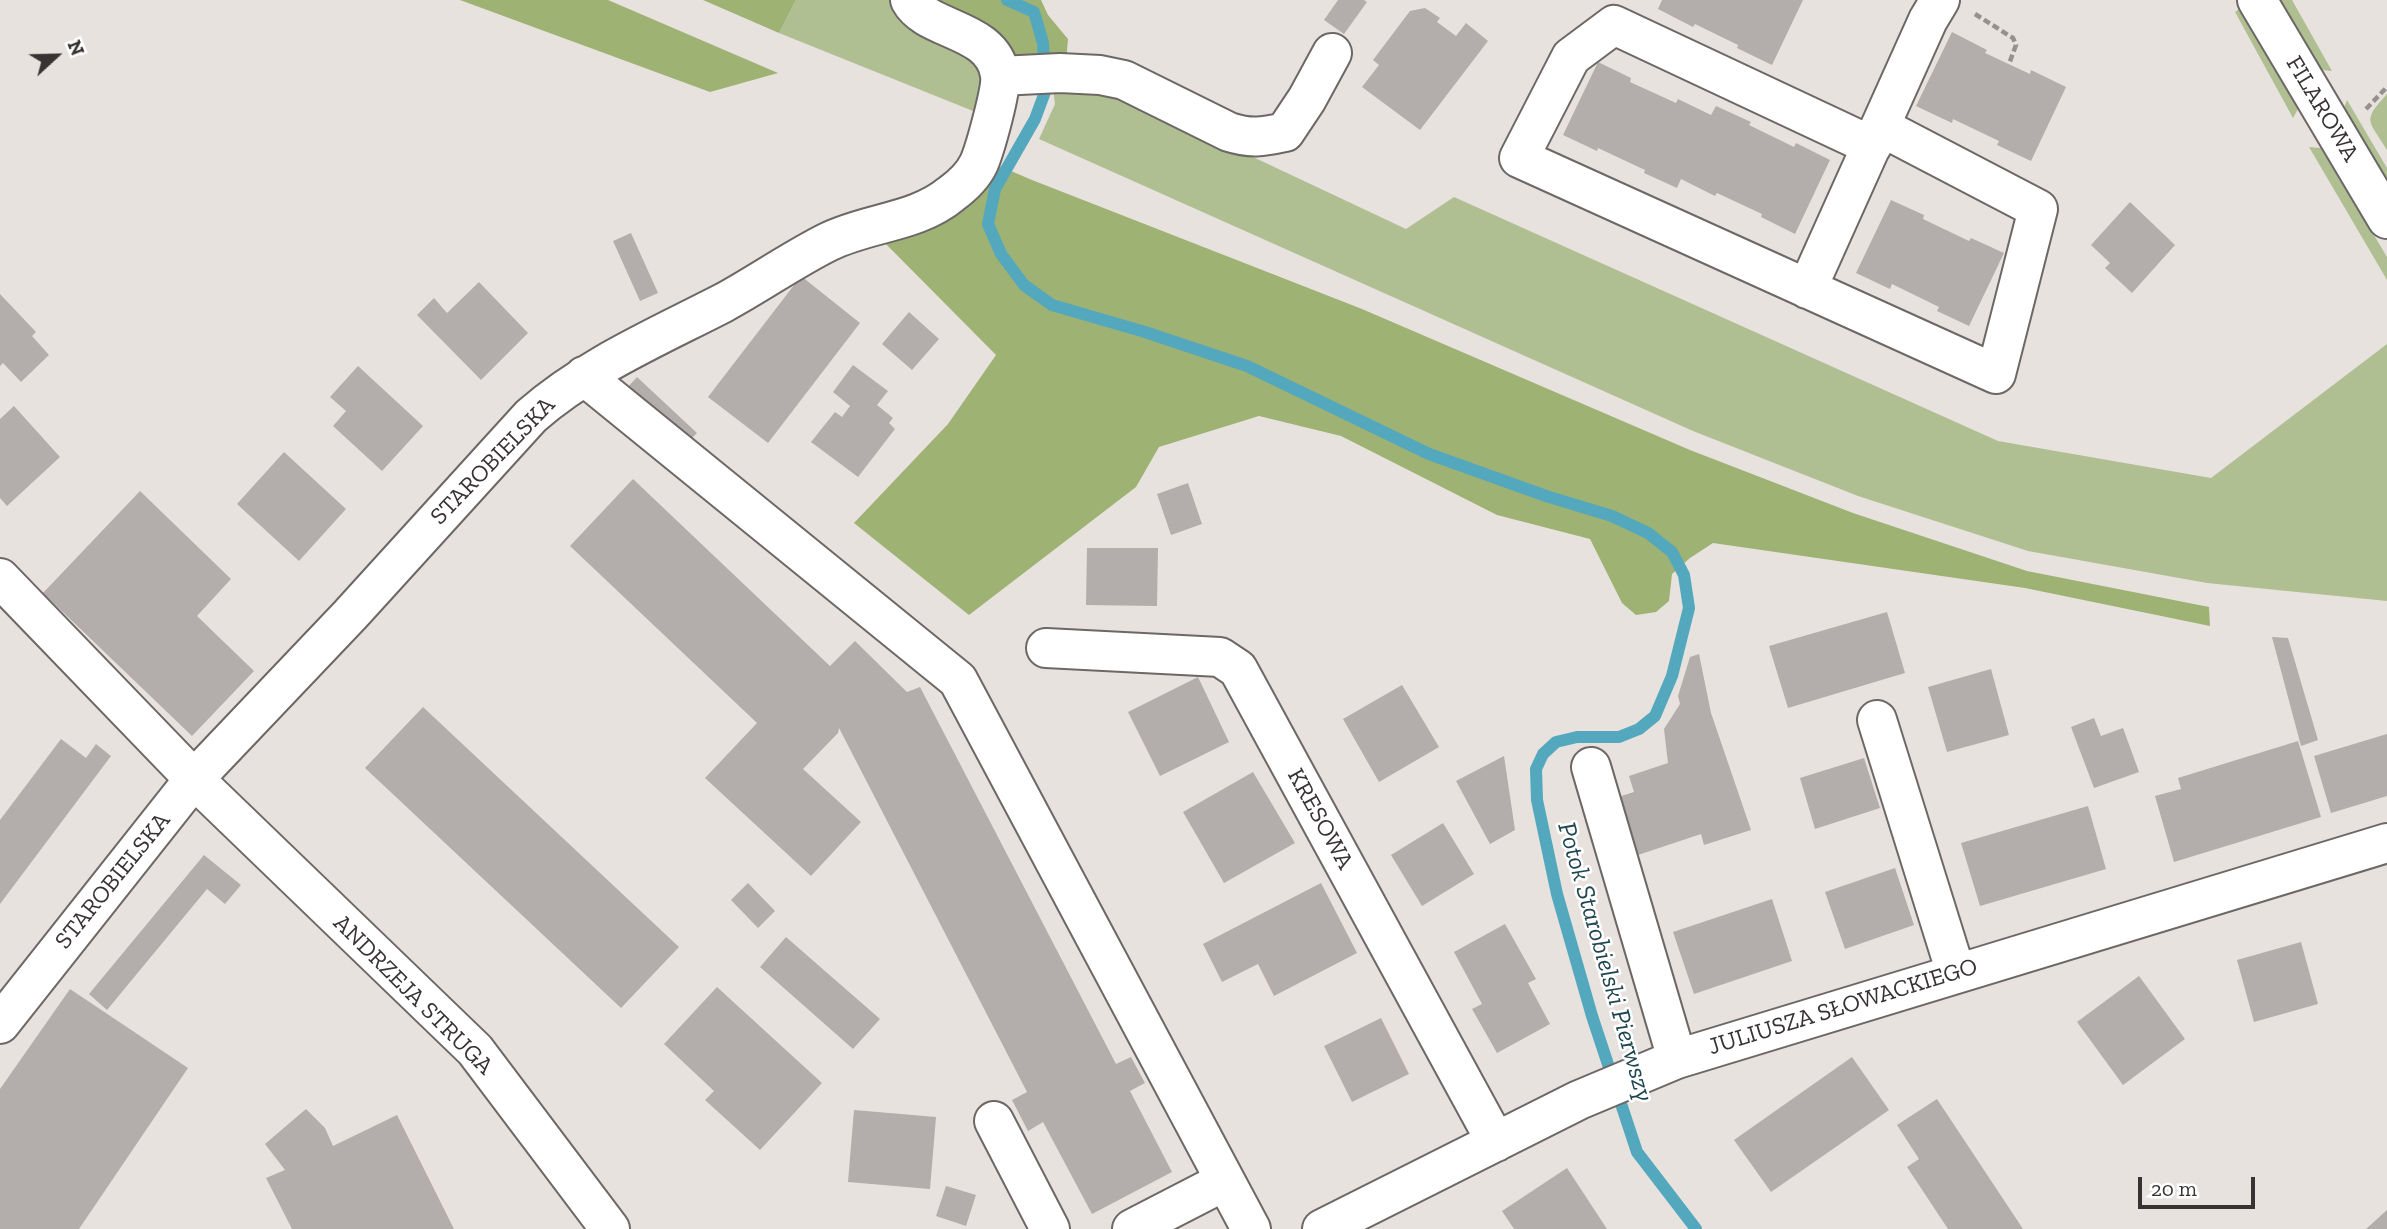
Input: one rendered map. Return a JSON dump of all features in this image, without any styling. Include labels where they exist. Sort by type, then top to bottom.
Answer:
[{"type":"street","points":[[910,0],[919,11],[972,38],[991,55],[1028,74],[1100,75],[1124,80],[1229,132],[1247,138],[1285,132],[1332,54]]},
{"type":"street","name":"FILAROWA","points":[[2257,0],[2387,219]]},
{"type":"street","points":[[1807,289],[1928,20],[1956,6]]},
{"type":"street","points":[[1614,25],[1877,136],[2038,209],[1996,374],[1519,158],[1571,57],[1614,25]]},
{"type":"street","name":"STAROBIELSKA","points":[[0,1024],[194,779],[350,615],[531,416],[584,376],[727,301],[830,241],[905,218],[949,196],[968,180],[979,162],[998,95],[1028,74]]},
{"type":"street","points":[[584,376],[958,680],[1251,1229]]},
{"type":"street","name":"ANDRZEJA STRUGA","points":[[0,578],[194,779],[475,1050],[610,1229]]},
{"type":"street","name":"KRESOWA","points":[[1046,648],[1220,657],[1238,668],[1496,1142]]},
{"type":"street","points":[[1877,720],[1956,973]]},
{"type":"street","points":[[1591,767],[1665,1064]]},
{"type":"street","name":"JULIUSZA SŁOWACKIEGO","points":[[1322,1229],[1579,1100],[1665,1064],[2387,843]]},
{"type":"street","points":[[994,1121],[1050,1229]]},
{"type":"street","points":[[1132,1229],[1225,1181]]},
{"type":"path","points":[[1956,6],[2013,38],[2016,45],[2009,64]]},
{"type":"path","points":[[2362,114],[2387,87]]},
{"type":"green space","points":[[460,0],[608,0],[778,73],[710,92]]},
{"type":"green space","points":[[703,0],[796,0],[779,33]]},
{"type":"green space","points":[[796,0],[892,0],[957,45],[986,77],[978,113],[779,33]]},
{"type":"green space","points":[[936,0],[1041,0],[1048,15],[1068,39],[1066,63],[1016,65]]},
{"type":"green space","points":[[2280,0],[2292,0],[2332,71],[2322,70]]},
{"type":"green space","points":[[2242,7],[2299,107],[2293,118],[2235,12]]},
{"type":"green space","points":[[1052,81],[1098,84],[1406,229],[1454,197],[1998,441],[2211,478],[2387,344],[2387,601],[2207,583],[2028,551],[1858,496],[1693,431],[1039,139],[1055,104]]},
{"type":"green space","points":[[2387,94],[2387,150],[2370,121],[2374,110]]},
{"type":"green space","points":[[2347,100],[2387,168],[2387,183],[2343,110]]},
{"type":"green space","points":[[2309,147],[2322,148],[2387,257],[2387,280]]},
{"type":"green space","points":[[990,162],[1362,309],[1690,450],[1853,513],[2027,571],[2209,607],[2210,626],[2025,588],[1713,543],[1672,574],[1669,601],[1656,612],[1636,615],[1622,603],[1590,539],[1497,515],[1341,436],[1259,416],[1159,447],[1136,487],[969,615],[854,523],[948,424],[996,355],[877,235]]},
{"type":"building","points":[[1338,0],[1367,2],[1344,34],[1324,20]]},
{"type":"building","points":[[1662,0],[1803,0],[1772,65],[1737,48],[1738,45],[1658,9]]},
{"type":"building","points":[[1425,8],[1440,18],[1437,22],[1456,36],[1466,23],[1488,41],[1420,130],[1362,87],[1379,65],[1373,60],[1410,11]]},
{"type":"building","points":[[1952,32],[1987,50],[1985,53],[2030,74],[2031,70],[2066,87],[2031,161],[1997,145],[1999,141],[1953,119],[1952,123],[1916,106]]},
{"type":"building","points":[[1598,62],[1631,78],[1630,82],[1676,103],[1678,99],[1711,115],[1716,106],[1751,122],[1749,125],[1794,147],[1796,143],[1830,160],[1795,234],[1761,217],[1762,214],[1717,193],[1715,196],[1681,179],[1677,188],[1598,148],[1597,151],[1563,135]]},
{"type":"building","points":[[1891,200],[1969,241],[1971,238],[2004,253],[1969,326],[1937,311],[1939,307],[1892,284],[1890,289],[1856,273]]},
{"type":"building","points":[[2130,202],[2175,245],[2132,293],[2105,268],[2110,263],[2091,245]]},
{"type":"building","points":[[631,233],[658,293],[640,301],[613,241]]},
{"type":"building","points":[[801,276],[860,323],[768,443],[708,397]]},
{"type":"building","points":[[479,282],[528,333],[481,380],[417,315],[434,298],[447,313]]},
{"type":"building","points":[[0,294],[36,332],[32,336],[49,355],[21,382],[3,363],[0,366]]},
{"type":"building","points":[[909,312],[939,339],[912,370],[882,344]]},
{"type":"building","points":[[853,365],[888,391],[877,405],[893,418],[889,423],[895,429],[858,477],[811,442],[835,412],[842,417],[850,406],[833,392]]},
{"type":"building","points":[[358,366],[423,426],[382,471],[333,426],[346,411],[330,397]]},
{"type":"building","points":[[637,377],[697,433],[684,446],[625,390]]},
{"type":"building","points":[[14,406],[60,457],[7,506],[0,498],[0,419]]},
{"type":"building","points":[[284,452],[346,509],[299,561],[237,504]]},
{"type":"building","points":[[633,479],[830,666],[855,641],[907,692],[920,687],[1116,1064],[1131,1057],[1145,1083],[1130,1091],[1172,1172],[1092,1214],[1043,1122],[1028,1131],[1012,1100],[1027,1092],[839,728],[838,733],[803,769],[861,822],[811,876],[705,778],[757,723],[570,546]]},
{"type":"building","points":[[1188,483],[1202,524],[1171,535],[1157,494]]},
{"type":"building","points":[[140,491],[231,579],[197,616],[254,671],[192,736],[43,593]]},
{"type":"building","points":[[1087,548],[1158,548],[1157,606],[1086,605]]},
{"type":"building","points":[[1887,612],[1905,673],[1788,708],[1769,646]]},
{"type":"building","points":[[2272,637],[2288,638],[2318,740],[2301,746]]},
{"type":"building","points":[[1699,654],[1711,713],[1751,830],[1704,845],[1701,834],[1638,855],[1618,797],[1634,792],[1629,776],[1668,763],[1664,729],[1680,704],[1678,696],[1690,657]]},
{"type":"building","points":[[1991,669],[2009,735],[1947,752],[1928,687]]},
{"type":"building","points":[[1198,677],[1229,742],[1160,776],[1128,712]]},
{"type":"building","points":[[1402,685],[1439,747],[1379,782],[1343,719]]},
{"type":"building","points":[[423,707],[679,947],[621,1008],[365,768]]},
{"type":"building","points":[[2094,718],[2101,736],[2123,728],[2139,772],[2094,788],[2071,727]]},
{"type":"building","points":[[2387,734],[2387,796],[2331,813],[2314,756]]},
{"type":"building","points":[[61,739],[86,758],[96,744],[111,756],[0,904],[0,820]]},
{"type":"building","points":[[2298,741],[2321,817],[2174,862],[2155,796],[2181,789],[2178,778]]},
{"type":"building","points":[[1504,756],[1515,830],[1490,844],[1456,781]]},
{"type":"building","points":[[1864,758],[1880,808],[1815,829],[1800,778]]},
{"type":"building","points":[[1253,772],[1295,843],[1224,883],[1183,812]]},
{"type":"building","points":[[2088,806],[2106,869],[1980,906],[1961,843]]},
{"type":"building","points":[[1443,823],[1474,874],[1422,906],[1391,855]]},
{"type":"building","points":[[204,855],[241,885],[225,904],[207,889],[107,1010],[89,994]]},
{"type":"building","points":[[1895,868],[1914,925],[1845,949],[1825,892]]},
{"type":"building","points":[[748,883],[775,911],[758,928],[731,900]]},
{"type":"building","points":[[1321,883],[1357,953],[1274,996],[1258,964],[1222,982],[1203,944]]},
{"type":"building","points":[[1772,899],[1792,961],[1694,994],[1673,932]]},
{"type":"building","points":[[1505,924],[1536,979],[1528,983],[1550,1024],[1497,1053],[1472,1009],[1482,1004],[1454,952]]},
{"type":"building","points":[[786,937],[880,1019],[853,1049],[760,967]]},
{"type":"building","points":[[2301,942],[2318,1004],[2254,1022],[2237,960]]},
{"type":"building","points":[[2139,976],[2185,1039],[2123,1085],[2077,1022]]},
{"type":"building","points":[[717,987],[822,1083],[760,1150],[705,1100],[714,1091],[664,1044]]},
{"type":"building","points":[[70,989],[188,1068],[79,1229],[0,1229],[0,1089]]},
{"type":"building","points":[[1381,1018],[1409,1074],[1352,1102],[1324,1046]]},
{"type":"building","points":[[1852,1057],[1889,1110],[1771,1192],[1734,1140]]},
{"type":"building","points":[[1937,1099],[2023,1229],[1948,1229],[1907,1167],[1919,1159],[1897,1125]]},
{"type":"building","points":[[306,1109],[325,1128],[333,1146],[397,1115],[454,1229],[292,1229],[266,1178],[285,1170],[265,1144]]},
{"type":"building","points":[[854,1110],[936,1117],[930,1189],[848,1182]]},
{"type":"building","points":[[1567,1168],[1607,1229],[1514,1229],[1502,1211]]},
{"type":"building","points":[[946,1186],[976,1195],[966,1226],[936,1216]]},
{"type":"building","points":[[2387,1210],[2387,1229],[2366,1229]]},
{"type":"waterway","name":"Potok Starobielski Pierwszy","points":[[1007,0],[1034,12],[1043,43],[1045,92],[1035,119],[995,189],[988,224],[1001,254],[1024,285],[1052,305],[1247,366],[1429,454],[1546,496],[1612,516],[1648,533],[1672,552],[1684,575],[1689,608],[1672,676],[1655,716],[1639,729],[1619,737],[1577,737],[1556,742],[1543,754],[1536,769],[1537,800],[1557,894],[1592,1016],[1637,1152],[1696,1229]]}]
